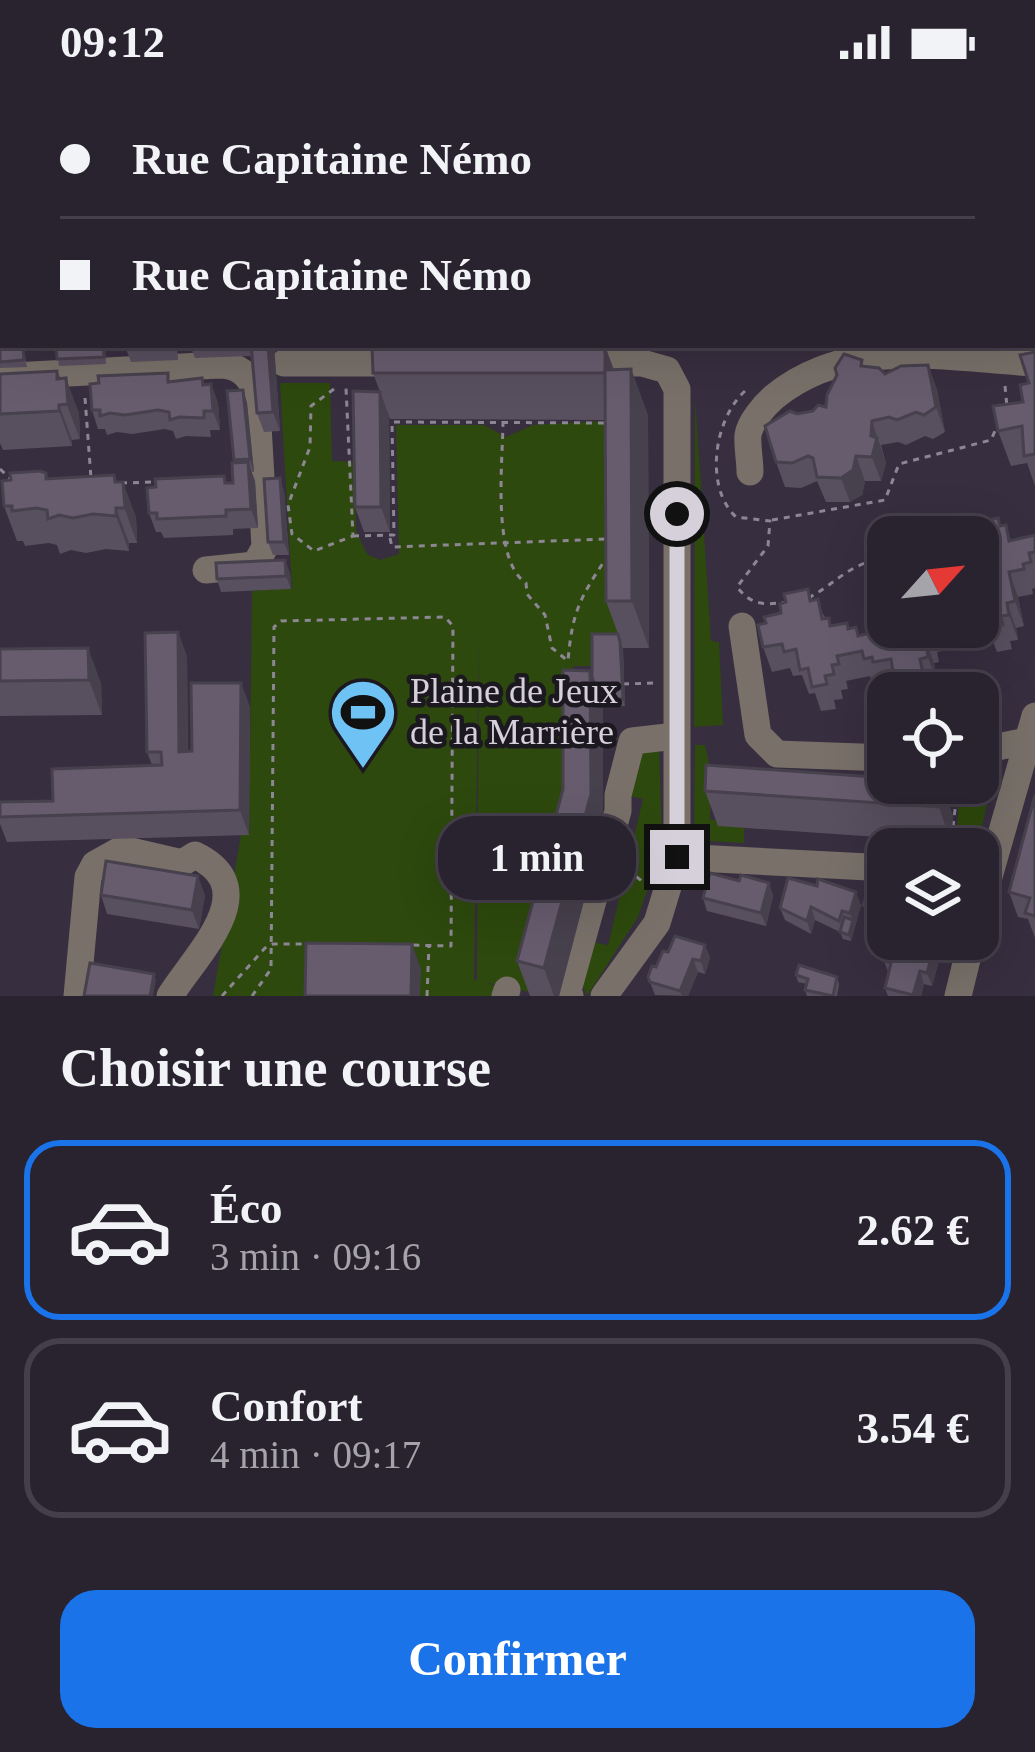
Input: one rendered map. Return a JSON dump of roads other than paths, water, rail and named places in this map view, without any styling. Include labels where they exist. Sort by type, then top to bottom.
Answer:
[{"type":"street","points":[[750,472],[748,431],[766,404],[792,383],[826,366],[860,358],[925,355],[1035,363]]},
{"type":"street","points":[[284,363],[340,376],[430,363]]},
{"type":"street","points":[[547,363],[642,363],[667,370],[677,388],[677,857],[657,923],[604,996]]},
{"type":"street","points":[[0,382],[13,376],[233,365],[250,379],[256,391],[265,547],[255,565],[206,570]]},
{"type":"street","points":[[742,626],[758,735],[777,754],[867,757]]},
{"type":"street","points":[[999,742],[1031,729]]},
{"type":"street","points":[[998,828],[1031,729]]},
{"type":"street","points":[[570,996],[632,741],[676,736]]},
{"type":"street","points":[[77,996],[88,877],[104,856],[122,849],[182,862],[195,855],[221,873],[228,884],[228,903],[220,921],[170,996]]},
{"type":"street","points":[[677,857],[867,867]]},
{"type":"street","points":[[958,996],[967,960]]},
{"type":"place","name":"Plaine de Jeux de la Marrière","points":[[363,771]]}]
